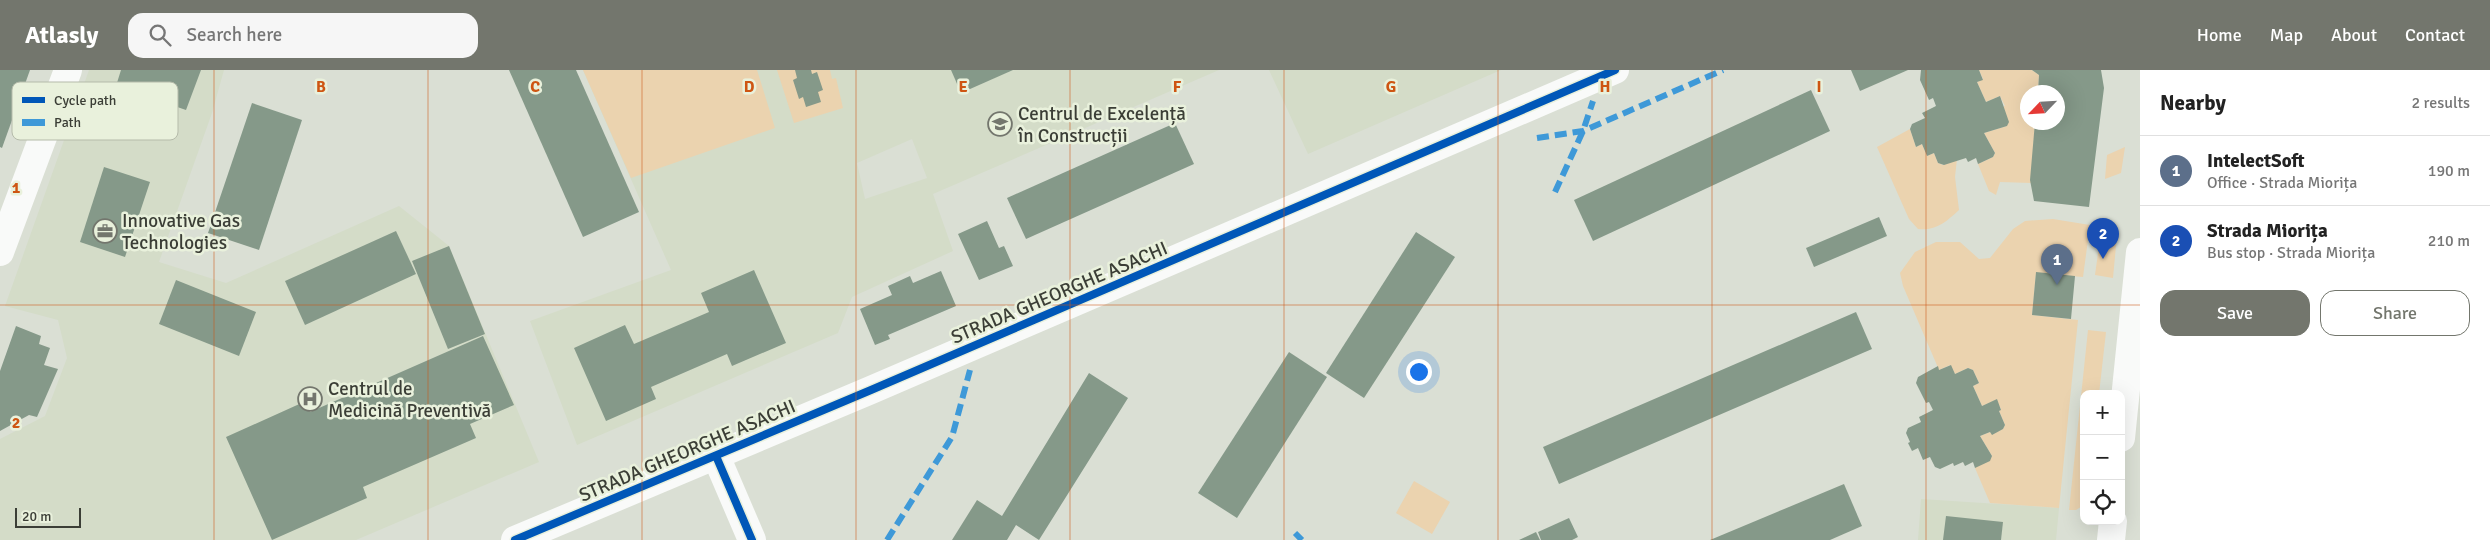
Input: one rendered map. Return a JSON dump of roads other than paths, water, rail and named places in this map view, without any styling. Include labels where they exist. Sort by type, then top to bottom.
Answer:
[{"type":"main road","points":[[64,82],[68,70]]},
{"type":"main road","name":"STRADA GHEORGHE ASACHI","points":[[516,540],[1615,70]]},
{"type":"main road","points":[[0,252],[42,140]]},
{"type":"main road","points":[[2121,435],[2140,252]]},
{"type":"main road","points":[[716,456],[752,540]]},
{"type":"main road","points":[[2111,540],[2113,525]]},
{"type":"place","name":"Centrul de Excelență în Construcții","points":[[1000,124]]},
{"type":"place","name":"Innovative Gas Technologies","points":[[105,231]]},
{"type":"place","name":"Strada Miorița","points":[[2103,259]]},
{"type":"place","name":"IntelectSoft","points":[[2057,285]]},
{"type":"place","name":"Centrul de Medicină Preventivă","points":[[310,399]]}]
